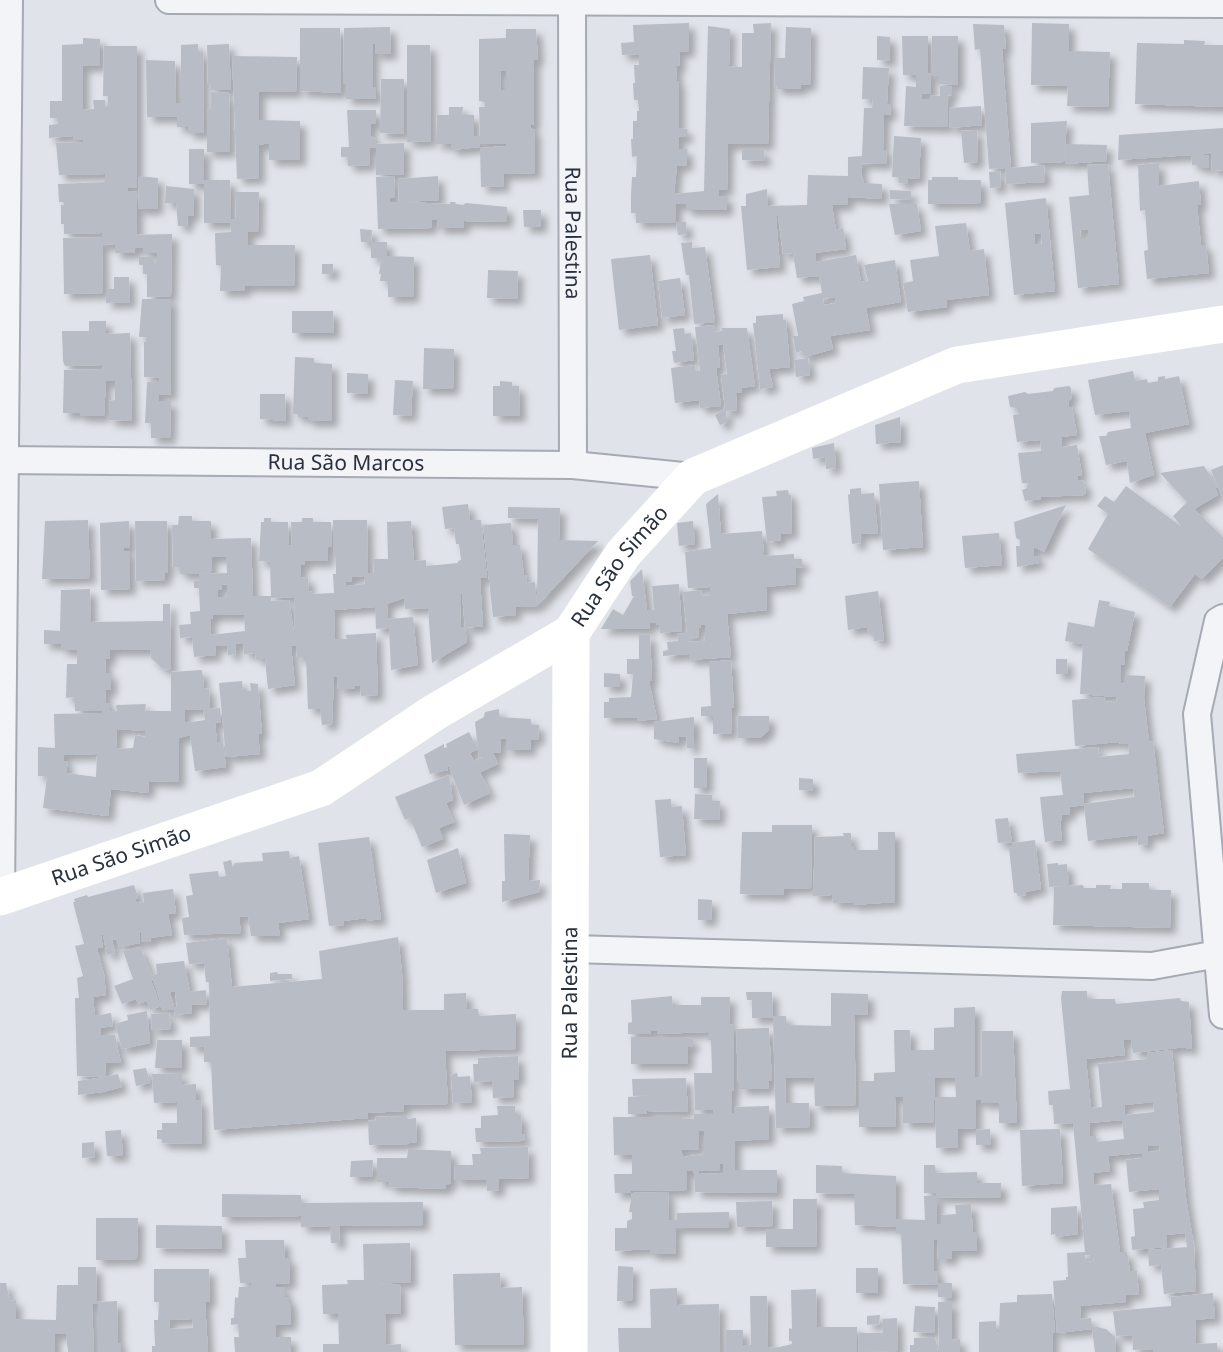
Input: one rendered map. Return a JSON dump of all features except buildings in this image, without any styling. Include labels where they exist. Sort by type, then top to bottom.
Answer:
[{"type":"street","points":[[0,896],[2,460],[9,0]]},
{"type":"street","points":[[169,0],[1223,4]]},
{"type":"street","name":"Rua Palestina","points":[[572,1],[573,465]]},
{"type":"street","name":"Rua São Simão","points":[[0,896],[321,788],[435,712],[571,633],[623,554],[693,477],[957,365],[1223,324]]},
{"type":"street","name":"Rua São Marcos","points":[[2,460],[573,465],[693,477]]},
{"type":"street","points":[[1223,618],[1218,621],[1197,714],[1220,954],[1223,1015]]},
{"type":"street","name":"Rua Palestina","points":[[569,1352],[571,633]]},
{"type":"street","points":[[572,949],[1152,966],[1220,954]]}]
